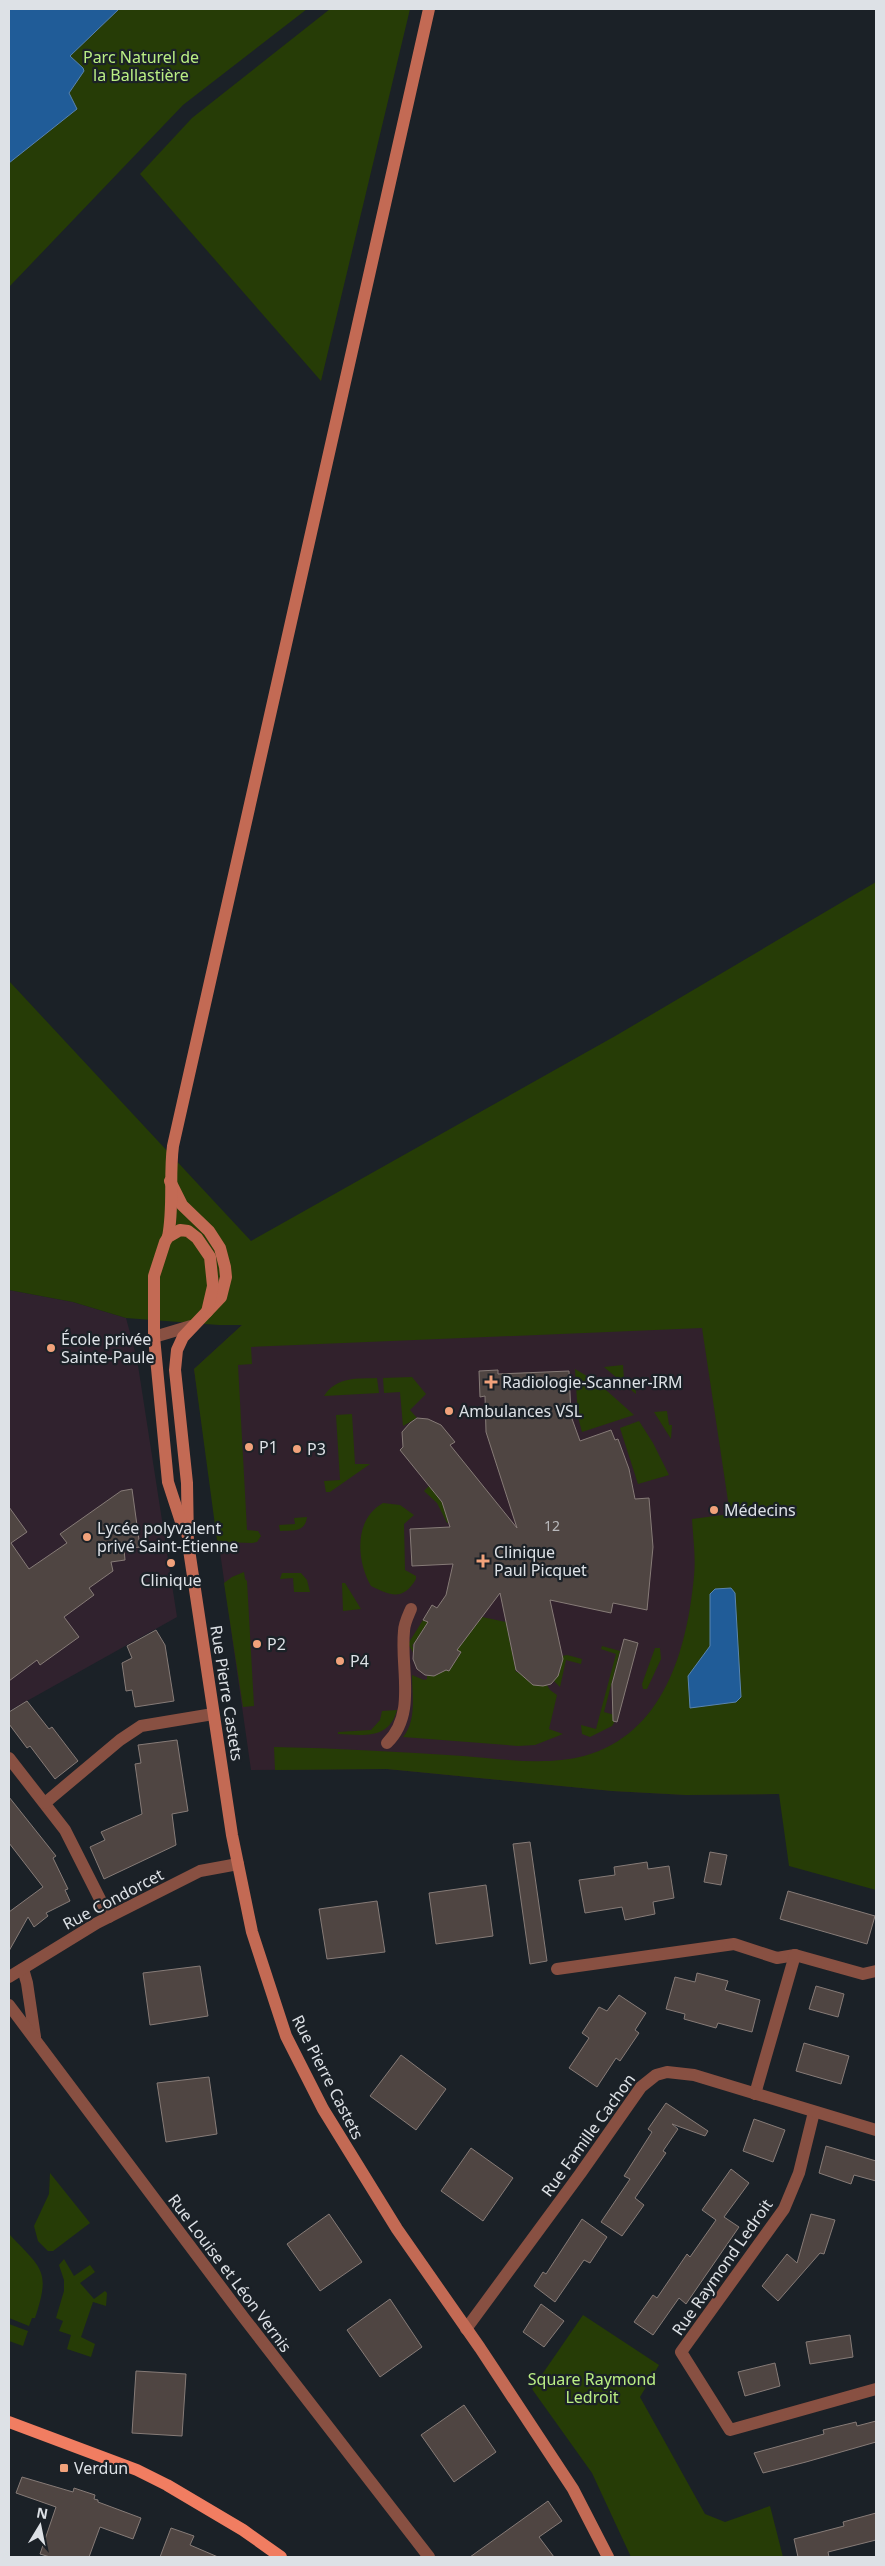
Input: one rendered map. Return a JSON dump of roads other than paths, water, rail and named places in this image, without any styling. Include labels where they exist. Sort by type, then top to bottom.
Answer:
[{"type":"main road","points":[[9,2422],[137,2470],[160,2481],[243,2530],[281,2557]]},
{"type":"street","name":"Rue Pierre Castets","points":[[188,1543],[168,1482],[154,1337],[154,1276],[160,1254],[168,1237],[172,1219],[170,1181],[173,1146],[429,9]]},
{"type":"street","points":[[154,1337],[191,1326],[221,1297],[226,1277],[224,1257],[209,1231],[182,1205],[170,1181]]},
{"type":"street","points":[[168,1237],[180,1230],[188,1231],[204,1244],[210,1258],[213,1286],[207,1312]]},
{"type":"street","name":"Rue Pierre Castets","points":[[191,1326],[177,1350],[176,1388],[187,1483],[188,1543],[213,1714],[238,1864],[252,1932],[286,2036],[323,2109],[352,2158],[573,2489],[608,2557]]},
{"type":"street","points":[[387,1743],[398,1730],[404,1711],[404,1630],[411,1609]]},
{"type":"street","points":[[45,1804],[141,1726],[213,1714]]},
{"type":"street","points":[[9,1758],[65,1830],[109,1917]]},
{"type":"street","name":"Rue Condorcet","points":[[9,1976],[109,1917],[200,1871],[238,1864]]},
{"type":"street","points":[[557,1969],[734,1944],[777,1958],[795,1955],[863,1974],[876,1971]]},
{"type":"street","points":[[756,2094],[795,1955]]},
{"type":"street","points":[[23,1969],[36,2040]]},
{"type":"street","name":"Rue Louise et Léon Vernis","points":[[9,2005],[244,2318],[430,2557]]},
{"type":"street","name":"Rue Famille Cachon","points":[[466,2329],[647,2080],[667,2072],[677,2072],[876,2130]]},
{"type":"street","name":"Rue Raymond Ledroit","points":[[814,2112],[800,2173],[784,2209],[682,2352],[730,2430],[876,2389]]},
{"type":"water","points":[[9,9],[119,9],[70,56],[84,71],[69,93],[77,109],[9,163]]},
{"type":"water","points":[[731,1588],[735,1593],[741,1697],[736,1702],[690,1708],[688,1676],[710,1646],[710,1594],[715,1589]]},
{"type":"place","name":"École privée Sainte-Paule","points":[[51,1348]]},
{"type":"place","name":"Radiologie-Scanner-IRM","points":[[491,1382]]},
{"type":"place","name":"Ambulances VSL","points":[[449,1411]]},
{"type":"place","name":"P1","points":[[249,1447]]},
{"type":"place","name":"P3","points":[[297,1449]]},
{"type":"place","name":"Médecins","points":[[714,1510]]},
{"type":"place","name":"Lycée polyvalent privé Saint-Étienne","points":[[87,1537]]},
{"type":"place","name":"Clinique Paul Picquet","points":[[483,1561]]},
{"type":"place","name":"Clinique","points":[[171,1563]]},
{"type":"place","name":"P2","points":[[257,1644]]},
{"type":"place","name":"P4","points":[[340,1661]]},
{"type":"place","name":"Verdun","points":[[64,2468]]},
{"type":"park label","name":"Parc Naturel de la Ballastière","points":[[141,66]]},
{"type":"park label","name":"Square Raymond Ledroit","points":[[592,2388]]}]
